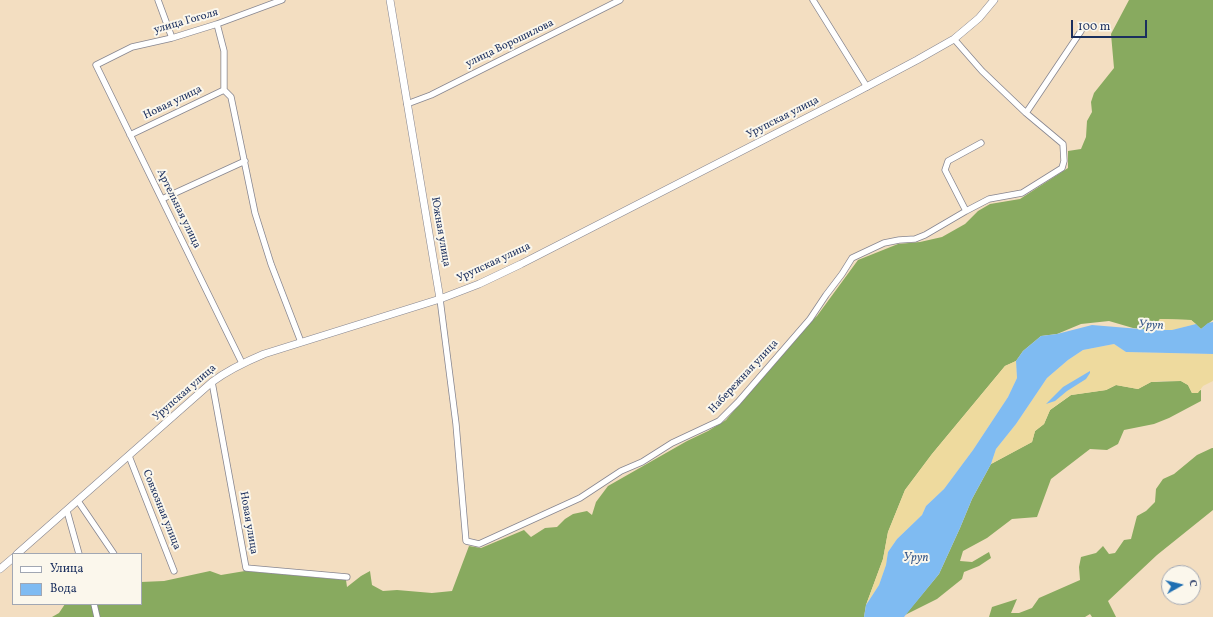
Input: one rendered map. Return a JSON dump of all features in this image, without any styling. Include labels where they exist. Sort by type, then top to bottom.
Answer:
[{"type":"street","points":[[158,0],[172,38]]},
{"type":"street","name":"улица Гоголя","points":[[96,65],[132,47],[172,38],[217,24],[282,0]]},
{"type":"street","name":"Южная улица","points":[[390,0],[440,299],[456,424],[466,541]]},
{"type":"street","name":"улица Ворошилова","points":[[407,104],[431,95],[620,0]]},
{"type":"street","points":[[813,0],[867,87]]},
{"type":"street","name":"Урупская улица","points":[[18,553],[212,382],[242,363],[301,342],[440,299],[479,284],[521,264],[867,87],[954,39],[979,18],[994,0]]},
{"type":"street","points":[[217,24],[224,51],[224,90],[231,97],[255,213],[271,264],[301,342]]},
{"type":"street","points":[[954,39],[982,71],[1026,113],[1081,31]]},
{"type":"street","name":"Артельная улица","points":[[96,65],[242,363]]},
{"type":"street","name":"Новая улица","points":[[130,135],[224,90]]},
{"type":"street","name":"Набережная улица","points":[[466,541],[478,544],[489,541],[580,498],[621,471],[642,462],[672,443],[719,421],[738,402],[810,319],[852,258],[884,243],[915,239],[925,235],[989,199],[1022,193],[1062,168],[1064,161],[1063,144],[1026,113]]},
{"type":"street","points":[[966,211],[945,170],[948,161],[981,142]]},
{"type":"street","points":[[162,199],[245,161]]},
{"type":"street","name":"Новая улица","points":[[212,382],[246,568],[347,577]]},
{"type":"street","name":"Совхозная улица","points":[[129,456],[174,571]]},
{"type":"street","points":[[78,501],[113,553]]},
{"type":"street","points":[[67,511],[79,553]]},
{"type":"street","points":[[0,569],[12,559]]},
{"type":"street","points":[[94,605],[97,617]]},
{"type":"green space","points":[[1129,0],[1213,0],[1213,320],[1201,329],[1191,320],[1160,319],[1152,330],[1133,328],[1109,321],[1081,324],[1057,334],[1041,336],[1023,351],[1016,361],[1005,366],[932,454],[905,490],[888,532],[883,559],[866,605],[864,617],[52,617],[59,613],[64,605],[142,605],[142,582],[164,581],[210,571],[221,575],[245,571],[346,580],[347,587],[370,571],[372,585],[383,591],[397,590],[432,593],[452,591],[469,546],[481,548],[524,530],[531,537],[545,528],[557,527],[573,514],[587,511],[592,515],[596,502],[608,486],[726,420],[797,334],[817,316],[858,260],[898,244],[920,242],[942,237],[965,224],[978,211],[990,204],[1020,199],[1068,168],[1068,151],[1081,149],[1086,137],[1087,121],[1092,112],[1091,102],[1094,93],[1114,68],[1111,34]]},
{"type":"green space","points":[[1181,381],[1188,385],[1192,393],[1201,390],[1201,401],[1169,418],[1154,424],[1124,430],[1118,444],[1107,450],[1090,449],[1051,479],[1037,517],[1012,519],[987,538],[963,551],[960,561],[972,562],[989,552],[991,558],[979,566],[964,572],[962,579],[937,599],[905,615],[939,574],[972,499],[991,464],[1032,442],[1035,431],[1044,424],[1050,410],[1071,395],[1106,390],[1116,385],[1138,389],[1151,382]]},
{"type":"green space","points":[[1212,448],[1213,510],[1157,555],[1108,601],[1116,617],[1092,617],[1090,614],[1085,617],[989,617],[992,607],[1017,599],[1011,613],[1019,613],[1032,608],[1039,598],[1080,580],[1079,567],[1081,557],[1096,553],[1103,546],[1109,554],[1115,553],[1124,540],[1131,539],[1137,516],[1146,511],[1155,502],[1156,489],[1163,479],[1174,474],[1197,455]]},
{"type":"sand","points":[[1160,319],[1191,320],[1196,324],[1173,330],[1152,330]]},
{"type":"sand","points":[[1114,344],[1126,352],[1213,354],[1213,381],[1203,386],[1198,393],[1192,393],[1188,385],[1181,381],[1163,381],[1151,382],[1138,389],[1116,385],[1106,390],[1071,395],[1050,410],[1044,424],[1035,431],[1032,442],[991,464],[996,449],[1016,424],[1047,378],[1068,360],[1083,350]]},
{"type":"sand","points":[[1016,361],[1017,378],[1008,397],[973,450],[944,489],[926,506],[922,515],[897,539],[888,552],[886,565],[879,585],[866,605],[883,559],[888,532],[905,490],[932,454],[1005,366]]},
{"type":"water","name":"Уруп","points":[[1213,322],[1213,354],[1126,352],[1114,344],[1083,350],[1068,360],[1047,378],[1016,424],[996,449],[991,464],[972,499],[939,574],[904,617],[864,617],[866,605],[879,585],[886,565],[888,552],[897,539],[922,515],[926,506],[944,489],[973,450],[1008,397],[1017,378],[1016,361],[1023,351],[1041,336],[1057,334],[1092,325],[1152,330],[1172,330],[1196,324],[1201,329],[1208,323]]},
{"type":"water","points":[[1090,371],[1086,379],[1067,391],[1055,401],[1046,404],[1063,387]]}]
